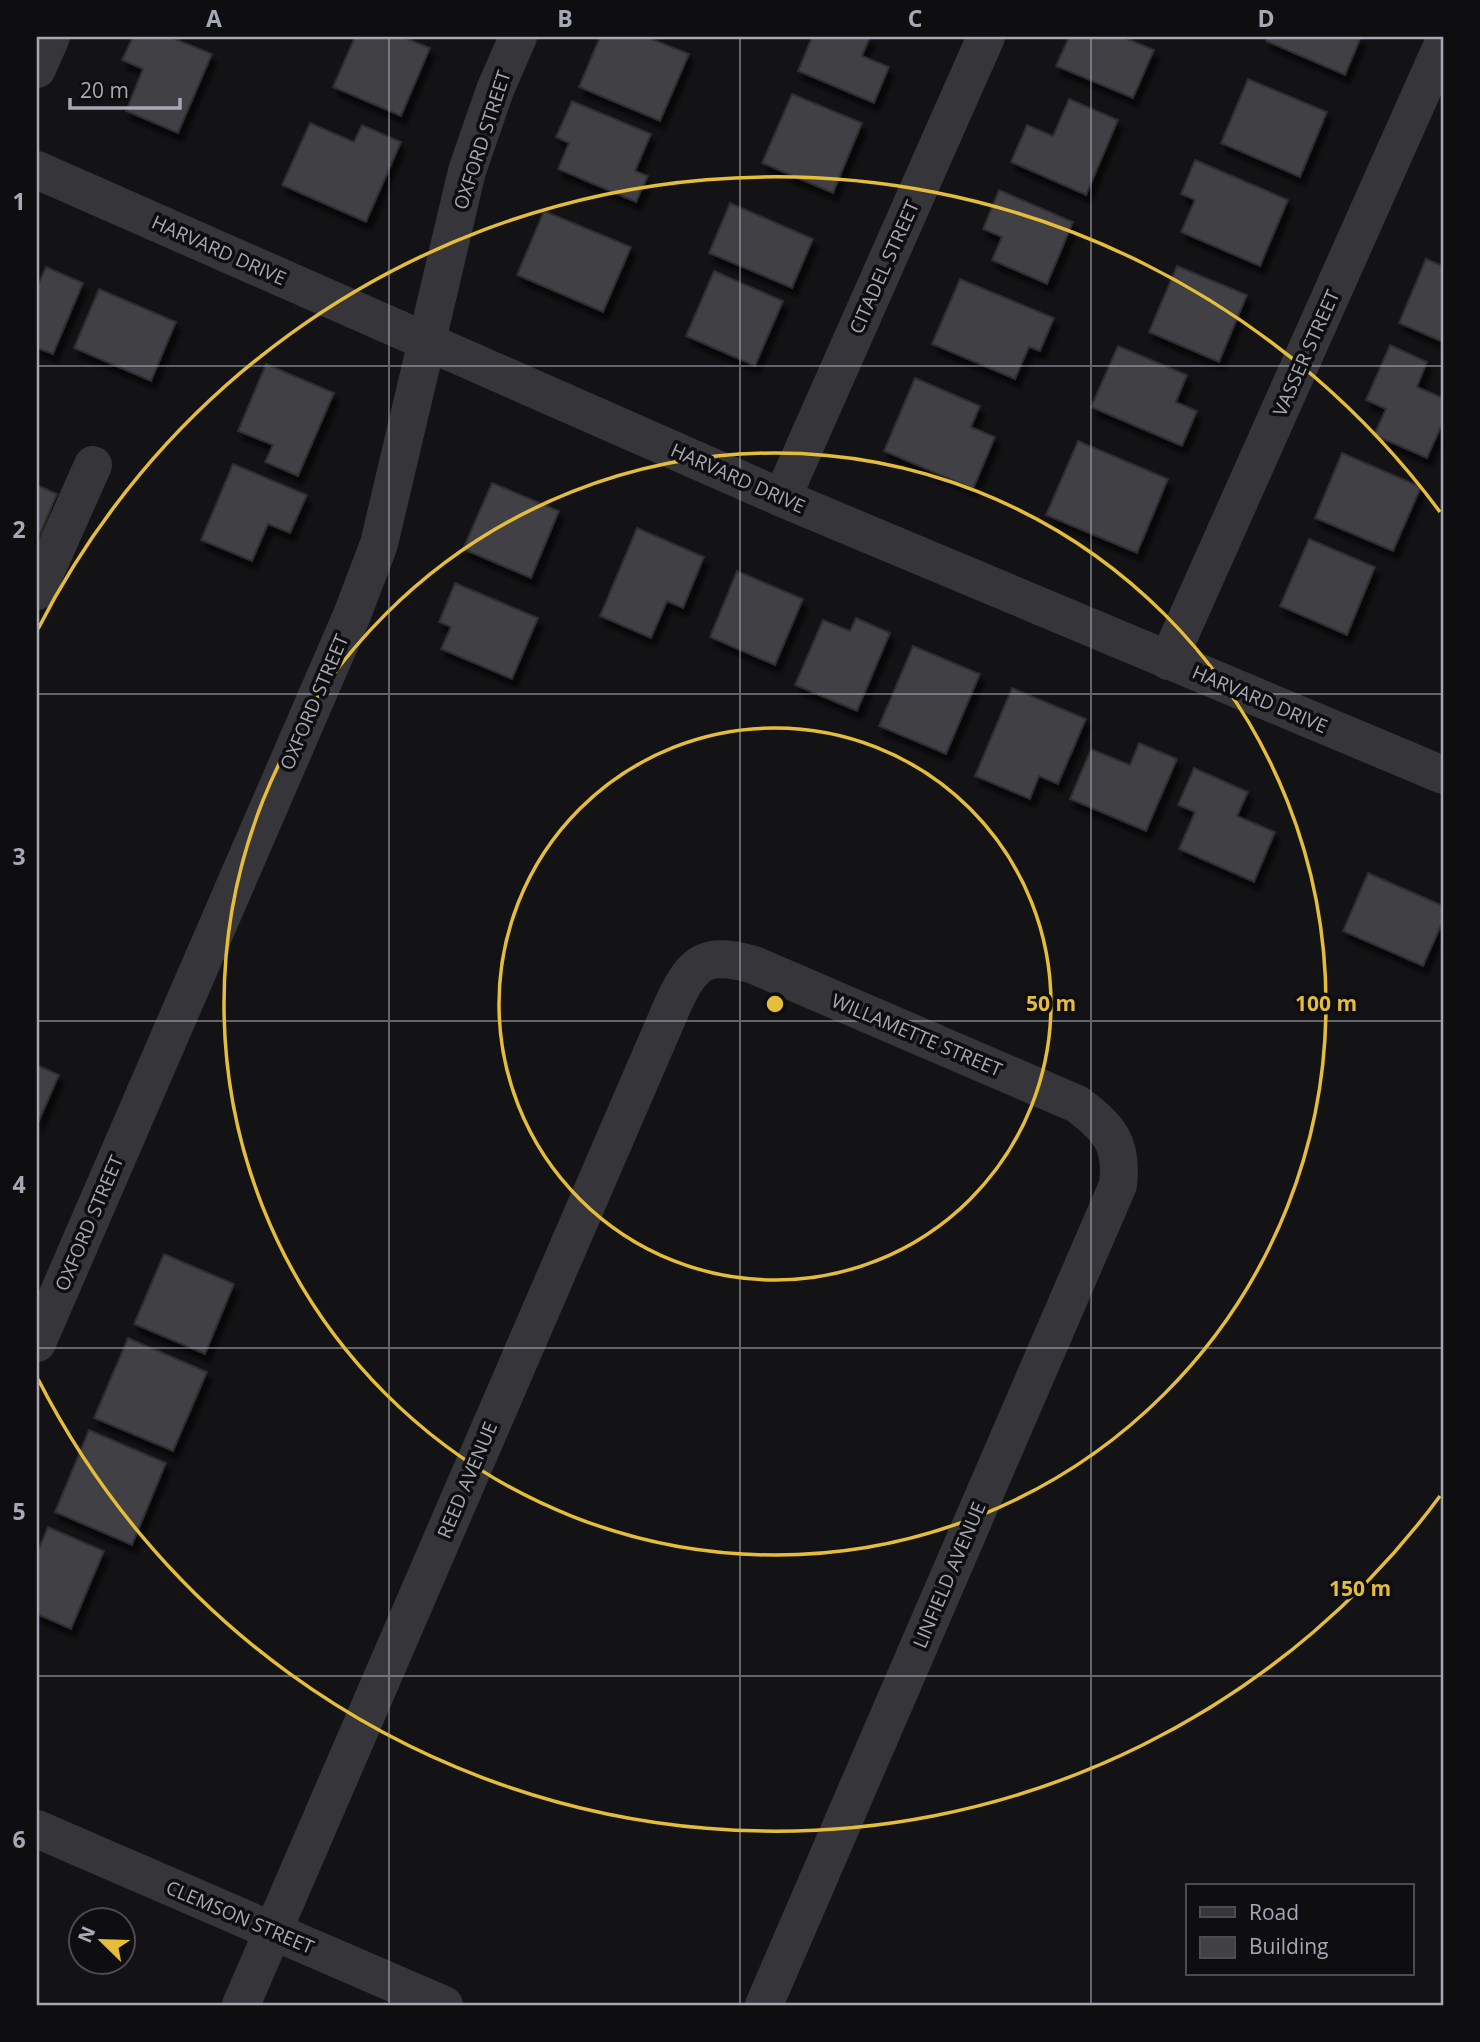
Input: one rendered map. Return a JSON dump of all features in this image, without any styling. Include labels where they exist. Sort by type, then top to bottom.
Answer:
[{"type":"street","points":[[37,69],[51,37]]},
{"type":"street","name":"OXFORD STREET","points":[[37,1343],[352,615],[379,544],[467,171],[495,90],[518,37]]},
{"type":"street","name":"CITADEL STREET","points":[[782,498],[986,37]]},
{"type":"street","name":"VASSER STREET","points":[[1168,661],[1443,44]]},
{"type":"street","name":"HARVARD DRIVE","points":[[37,170],[782,498],[1443,775]]},
{"type":"street","points":[[37,591],[93,465]]},
{"type":"street","name":"WILLAMETTE STREET","points":[[705,962],[727,958],[754,965],[1077,1104],[1102,1124],[1115,1142]]},
{"type":"street","name":"REED AVENUE","points":[[241,2005],[685,977],[705,962]]},
{"type":"street","name":"LINFIELD AVENUE","points":[[764,2005],[1118,1185],[1120,1164],[1115,1142]]},
{"type":"street","name":"CLEMSON STREET","points":[[37,1829],[444,2005]]},
{"type":"building","points":[[133,37],[170,37],[212,54],[178,133],[126,111],[143,69],[122,60]]},
{"type":"building","points":[[355,37],[403,37],[430,48],[401,116],[333,87]]},
{"type":"building","points":[[600,37],[647,37],[689,54],[660,121],[579,87]]},
{"type":"building","points":[[812,37],[870,37],[862,56],[889,67],[874,103],[798,71]]},
{"type":"building","points":[[1069,37],[1123,37],[1154,50],[1133,98],[1056,66]]},
{"type":"building","points":[[1268,37],[1361,37],[1345,75],[1266,41]]},
{"type":"building","points":[[1248,79],[1327,112],[1300,177],[1221,143]]},
{"type":"building","points":[[792,94],[862,123],[833,193],[762,163]]},
{"type":"building","points":[[1069,99],[1118,120],[1086,195],[1011,162],[1027,125],[1053,136]]},
{"type":"building","points":[[572,101],[651,134],[635,171],[648,176],[636,202],[558,169],[569,143],[556,137]]},
{"type":"building","points":[[310,123],[354,142],[362,125],[401,142],[366,222],[282,185]]},
{"type":"building","points":[[1195,160],[1288,200],[1260,266],[1181,232],[1195,200],[1181,194]]},
{"type":"building","points":[[999,190],[1073,222],[1047,284],[992,260],[1002,237],[983,229]]},
{"type":"building","points":[[730,203],[813,239],[792,288],[709,253]]},
{"type":"building","points":[[544,211],[631,247],[603,312],[517,275]]},
{"type":"building","points":[[1426,259],[1443,266],[1443,342],[1399,323]]},
{"type":"building","points":[[1177,266],[1247,295],[1219,362],[1149,332]]},
{"type":"building","points":[[46,267],[83,283],[53,354],[37,348],[37,287]]},
{"type":"building","points":[[714,271],[783,301],[755,366],[686,336]]},
{"type":"building","points":[[960,279],[1054,318],[1040,351],[1029,347],[1015,379],[932,344]]},
{"type":"building","points":[[99,289],[176,322],[151,381],[74,348]]},
{"type":"building","points":[[1390,345],[1427,362],[1417,387],[1443,398],[1443,422],[1427,458],[1374,435],[1386,409],[1366,400]]},
{"type":"building","points":[[1118,346],[1187,375],[1176,402],[1197,411],[1182,446],[1091,407]]},
{"type":"building","points":[[266,364],[334,393],[298,476],[265,462],[273,445],[238,431]]},
{"type":"building","points":[[915,378],[980,406],[971,427],[995,437],[973,489],[884,451]]},
{"type":"building","points":[[1078,441],[1168,479],[1137,553],[1046,515]]},
{"type":"building","points":[[1342,453],[1421,487],[1393,551],[1315,518]]},
{"type":"building","points":[[233,464],[307,495],[290,533],[268,524],[252,561],[201,540]]},
{"type":"building","points":[[492,483],[559,511],[531,578],[463,549]]},
{"type":"building","points":[[37,485],[57,494],[37,541]]},
{"type":"building","points":[[637,528],[704,557],[683,608],[667,601],[651,638],[600,616]]},
{"type":"building","points":[[1309,539],[1375,567],[1347,635],[1280,606]]},
{"type":"building","points":[[737,571],[803,599],[775,665],[710,637]]},
{"type":"building","points":[[455,583],[538,618],[512,679],[441,649],[451,627],[439,622]]},
{"type":"building","points":[[856,618],[890,633],[857,711],[795,685],[823,620],[850,631]]},
{"type":"building","points":[[913,646],[980,674],[946,754],[879,726]]},
{"type":"building","points":[[1012,688],[1086,719],[1058,784],[1039,776],[1030,799],[975,776]]},
{"type":"building","points":[[1139,743],[1177,759],[1146,831],[1070,799],[1091,749],[1130,765]]},
{"type":"building","points":[[1194,768],[1248,792],[1237,816],[1275,832],[1254,882],[1179,849],[1195,812],[1178,805]]},
{"type":"building","points":[[1368,873],[1443,906],[1443,921],[1423,966],[1343,931]]},
{"type":"building","points":[[37,1065],[59,1075],[37,1125]]},
{"type":"building","points":[[164,1254],[234,1284],[205,1354],[134,1324]]},
{"type":"building","points":[[128,1338],[207,1372],[173,1451],[94,1418]]},
{"type":"building","points":[[89,1430],[166,1463],[132,1545],[55,1512]]},
{"type":"building","points":[[48,1527],[104,1551],[71,1629],[37,1614],[37,1553]]}]
